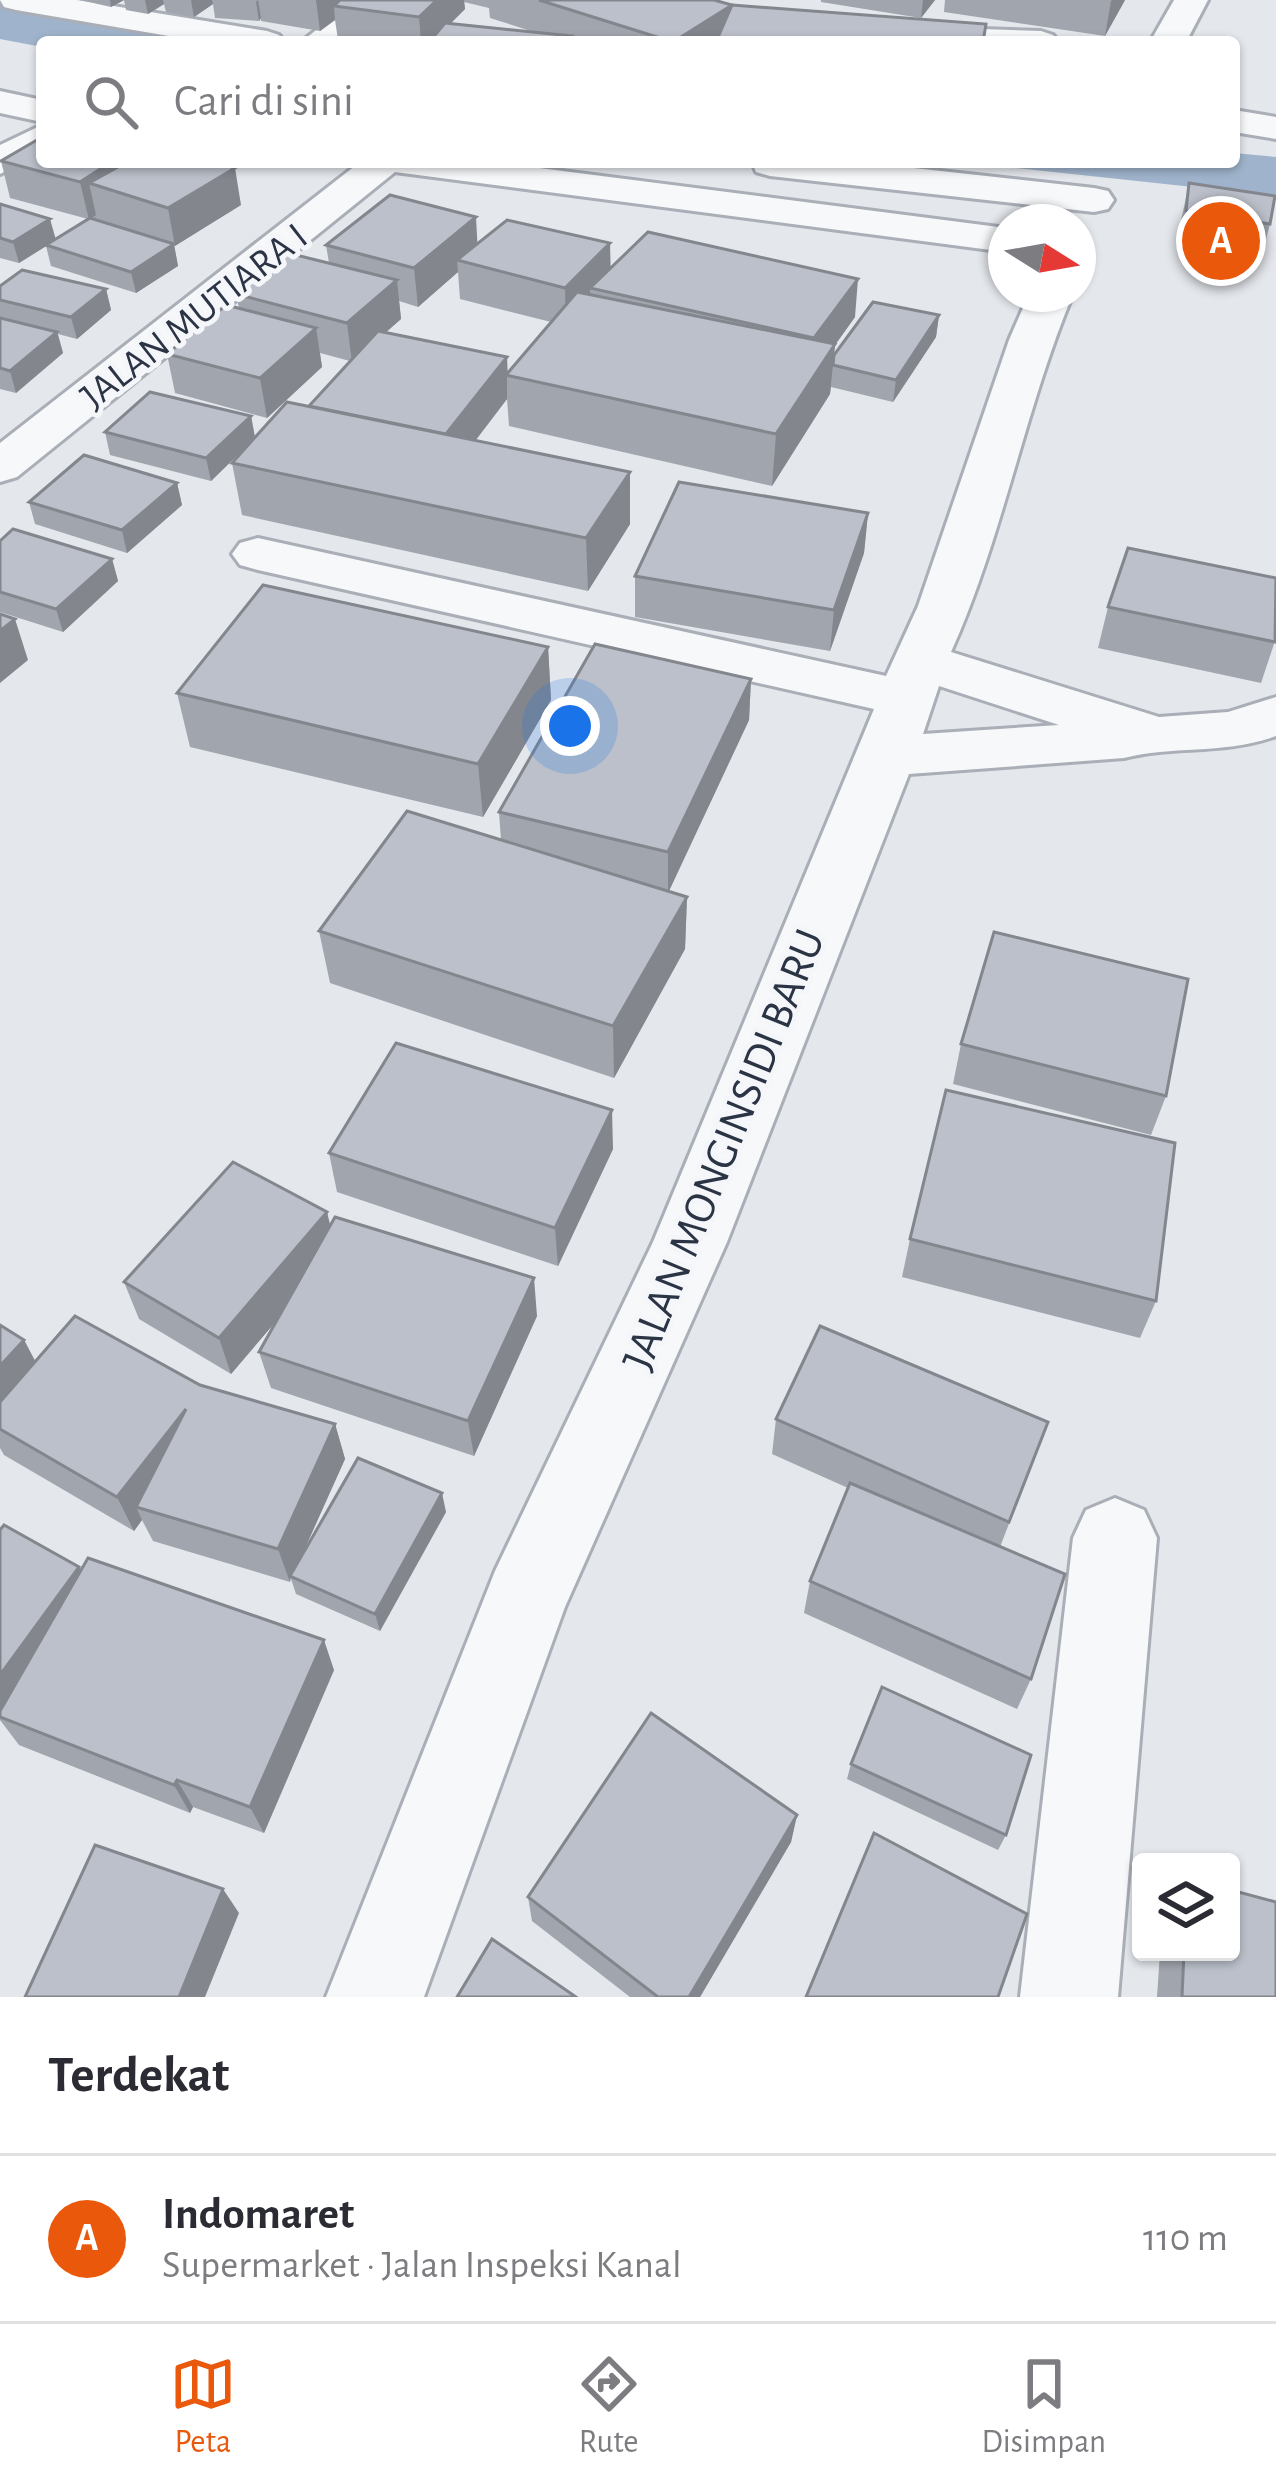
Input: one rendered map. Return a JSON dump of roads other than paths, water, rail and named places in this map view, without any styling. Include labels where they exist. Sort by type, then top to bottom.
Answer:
[{"type":"street","points":[[16,0],[231,36]]},
{"type":"street","points":[[327,36],[376,0]]},
{"type":"street","points":[[1171,36],[1191,0]]},
{"type":"street","points":[[863,34],[908,36]]},
{"type":"street","points":[[0,102],[36,110]]},
{"type":"street","points":[[1240,122],[1276,128]]},
{"type":"street","points":[[0,162],[36,140]]},
{"type":"street","points":[[1240,147],[1276,150]]},
{"type":"street","name":"JALAN MUTIARA I","points":[[0,466],[377,168]]},
{"type":"street","points":[[448,168],[988,238]]},
{"type":"street","points":[[814,168],[1096,198]]},
{"type":"street","name":"JALAN MONGINSIDI BARU","points":[[375,1997],[525,1600],[690,1242],[945,606],[1030,340],[1043,312]]},
{"type":"street","points":[[258,554],[904,705],[1157,736],[1233,731],[1276,716]]},
{"type":"street","points":[[904,705],[1157,736]]},
{"type":"street","points":[[1069,1997],[1115,1538]]},
{"type":"water","points":[[0,6],[174,36],[36,36],[36,46],[0,39]]},
{"type":"water","points":[[1240,154],[1276,157],[1276,196],[1016,168],[1240,168]]},
{"type":"place","name":"Indomaret","points":[[1221,241]]}]
